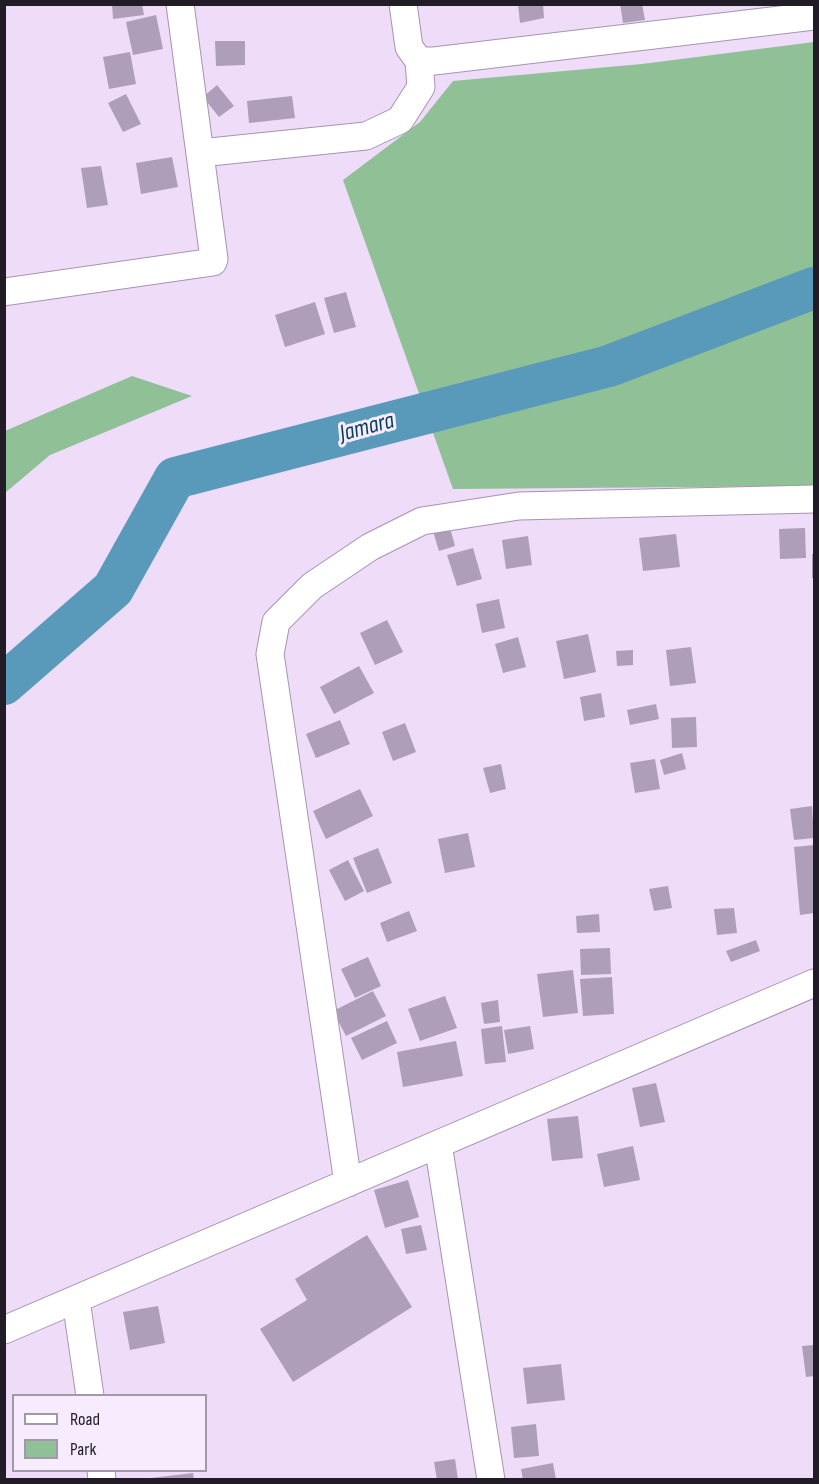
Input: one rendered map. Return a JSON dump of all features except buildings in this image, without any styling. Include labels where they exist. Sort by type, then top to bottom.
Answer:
[{"type":"street","points":[[4,292],[213,262],[180,4]]},
{"type":"street","points":[[200,153],[366,136],[400,120],[421,87],[419,60],[409,47],[403,4]]},
{"type":"street","points":[[419,60],[434,61],[814,16]]},
{"type":"street","points":[[348,1183],[270,654],[276,622],[312,586],[370,547],[422,521],[519,506],[814,499]]},
{"type":"street","points":[[4,1330],[814,982]]},
{"type":"street","points":[[438,1144],[491,1479]]},
{"type":"street","points":[[76,1300],[90,1394]]},
{"type":"green space","points":[[814,42],[814,486],[453,489],[343,180],[420,122],[453,81],[642,64]]},
{"type":"green space","points":[[132,376],[192,396],[50,455],[5,493],[5,431]]},
{"type":"waterway","name":"Jamara","points":[[4,684],[113,589],[175,478],[609,366],[814,288]]}]
